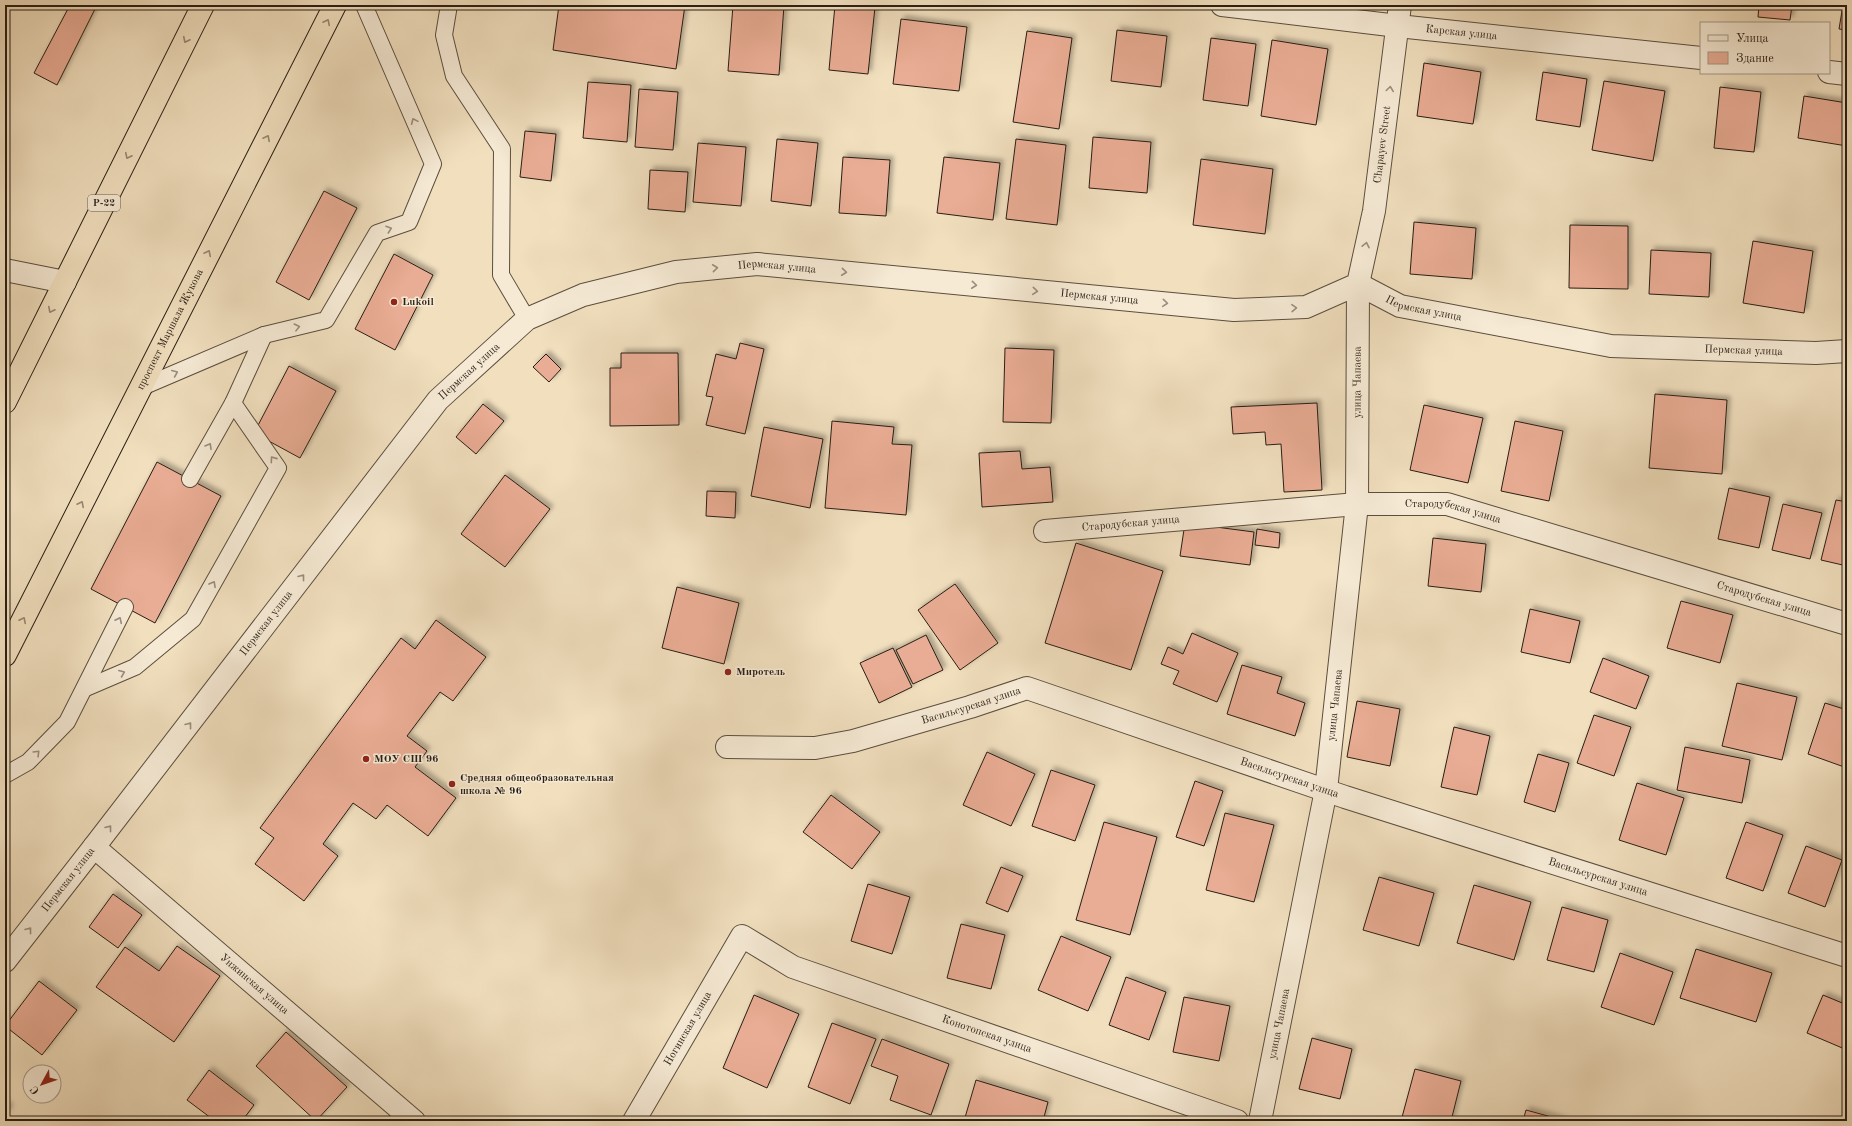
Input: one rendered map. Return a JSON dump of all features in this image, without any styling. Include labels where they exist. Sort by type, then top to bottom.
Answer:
[{"type":"highway","name":"Р-22","points":[[5,402],[203,5]]},
{"type":"highway","name":"проспект Маршала Жукова","points":[[5,655],[335,5]]},
{"type":"street","name":"Карская улица","points":[[1222,5],[1399,16],[1700,58]]},
{"type":"street","name":"Chapayev Street","points":[[1358,284],[1374,211],[1399,16]]},
{"type":"street","points":[[1830,72],[1847,74]]},
{"type":"street","name":"Пермская улица","points":[[5,961],[438,400],[527,319],[583,295],[676,272],[758,264],[1234,310],[1306,307],[1358,284],[1400,306],[1611,346],[1816,353],[1847,352]]},
{"type":"street","points":[[5,270],[65,282]]},
{"type":"street","name":"улица Чапаева","points":[[1260,1121],[1326,790],[1356,504],[1358,284]]},
{"type":"street","name":"Стародубская улица","points":[[1044,531],[1356,504],[1447,504],[1847,624]]},
{"type":"street","name":"Васильсурская улица","points":[[728,747],[815,748],[853,741],[970,707],[1027,688],[1326,790],[1847,956]]},
{"type":"street","name":"Унжинская улица","points":[[94,847],[414,1121]]},
{"type":"street","name":"Ногинская улица","points":[[634,1121],[742,936]]},
{"type":"street","name":"Конотопская улица","points":[[742,936],[793,967],[1237,1121]]},
{"type":"lane","points":[[140,388],[264,335],[326,320],[377,233],[409,222],[433,164],[364,5]]},
{"type":"lane","points":[[449,5],[444,35],[454,76],[502,149],[501,275],[527,319]]},
{"type":"lane","points":[[190,479],[233,403],[264,335]]},
{"type":"lane","points":[[86,688],[135,668],[193,619],[278,468],[233,403]]},
{"type":"lane","points":[[5,775],[28,762],[67,722],[86,688],[125,607]]},
{"type":"building","points":[[70,5],[97,5],[57,85],[34,73]]},
{"type":"building","points":[[559,5],[685,5],[676,69],[553,50]]},
{"type":"building","points":[[733,5],[784,5],[779,75],[728,71]]},
{"type":"building","points":[[835,5],[875,7],[868,74],[829,70]]},
{"type":"building","points":[[1759,5],[1792,5],[1790,20],[1758,17]]},
{"type":"building","points":[[1843,5],[1847,5],[1847,30],[1839,29]]},
{"type":"building","points":[[901,19],[967,27],[959,91],[893,84]]},
{"type":"building","points":[[1117,30],[1167,36],[1161,87],[1111,81]]},
{"type":"building","points":[[1027,31],[1072,38],[1059,129],[1013,122]]},
{"type":"building","points":[[1211,38],[1256,44],[1248,106],[1203,100]]},
{"type":"building","points":[[1272,40],[1328,49],[1316,125],[1261,116]]},
{"type":"building","points":[[1424,63],[1481,72],[1473,124],[1417,116]]},
{"type":"building","points":[[1543,72],[1587,79],[1580,127],[1536,120]]},
{"type":"building","points":[[1604,81],[1665,91],[1653,161],[1592,150]]},
{"type":"building","points":[[588,82],[631,85],[627,142],[583,138]]},
{"type":"building","points":[[1720,87],[1761,92],[1754,152],[1714,148]]},
{"type":"building","points":[[639,89],[678,92],[673,150],[635,147]]},
{"type":"building","points":[[1804,96],[1847,103],[1847,146],[1798,138]]},
{"type":"building","points":[[525,131],[556,134],[551,181],[520,177]]},
{"type":"building","points":[[1093,137],[1151,142],[1147,193],[1089,188]]},
{"type":"building","points":[[777,139],[818,143],[811,206],[771,201]]},
{"type":"building","points":[[1016,139],[1066,145],[1057,225],[1006,219]]},
{"type":"building","points":[[698,143],[746,147],[741,206],[693,202]]},
{"type":"building","points":[[843,157],[890,160],[886,216],[839,213]]},
{"type":"building","points":[[944,157],[1000,163],[993,220],[937,213]]},
{"type":"building","points":[[1201,159],[1273,169],[1265,234],[1193,225]]},
{"type":"building","points":[[650,170],[688,172],[685,212],[648,209]]},
{"type":"building","points":[[324,191],[357,208],[309,300],[276,282]]},
{"type":"building","points":[[1414,222],[1476,228],[1472,279],[1410,274]]},
{"type":"building","points":[[1570,225],[1628,226],[1628,289],[1569,288]]},
{"type":"building","points":[[1753,241],[1813,251],[1804,313],[1743,303]]},
{"type":"building","points":[[1651,250],[1711,253],[1709,297],[1649,294]]},
{"type":"building","name":"Lukoil","points":[[394,254],[433,275],[395,350],[355,329]]},
{"type":"building","points":[[740,343],[764,349],[745,434],[706,425],[713,397],[706,396],[716,354],[736,359]]},
{"type":"building","points":[[1005,348],[1054,350],[1051,423],[1003,422]]},
{"type":"building","points":[[621,353],[678,353],[679,425],[610,426],[610,368],[621,368]]},
{"type":"building","points":[[546,354],[561,369],[549,382],[533,367]]},
{"type":"building","points":[[289,366],[336,391],[300,458],[254,433]]},
{"type":"building","points":[[1655,394],[1727,400],[1722,474],[1649,468]]},
{"type":"building","points":[[1317,403],[1322,490],[1284,492],[1281,444],[1266,445],[1265,432],[1233,434],[1231,407]]},
{"type":"building","points":[[483,404],[504,421],[476,454],[456,437]]},
{"type":"building","points":[[1424,405],[1483,418],[1468,483],[1410,470]]},
{"type":"building","points":[[832,421],[894,427],[892,444],[912,445],[906,515],[825,508]]},
{"type":"building","points":[[1515,421],[1563,431],[1549,501],[1501,491]]},
{"type":"building","points":[[764,427],[823,439],[810,508],[751,496]]},
{"type":"building","points":[[1020,451],[1022,469],[1050,467],[1053,502],[982,507],[979,453]]},
{"type":"building","points":[[157,462],[221,496],[155,623],[91,589]]},
{"type":"building","points":[[505,475],[550,509],[505,567],[461,534]]},
{"type":"building","points":[[1729,488],[1770,497],[1759,548],[1718,539]]},
{"type":"building","points":[[707,491],[736,492],[735,518],[706,516]]},
{"type":"building","points":[[1836,500],[1847,502],[1847,566],[1821,560]]},
{"type":"building","points":[[1783,504],[1822,513],[1810,559],[1772,550]]},
{"type":"building","points":[[1185,523],[1254,532],[1250,565],[1180,556]]},
{"type":"building","points":[[1257,529],[1280,533],[1279,548],[1255,545]]},
{"type":"building","points":[[1433,538],[1486,544],[1481,592],[1428,586]]},
{"type":"building","points":[[1076,543],[1163,571],[1131,670],[1045,643]]},
{"type":"building","points":[[955,584],[998,643],[960,670],[918,610]]},
{"type":"building","points":[[677,587],[739,603],[724,664],[662,648]]},
{"type":"building","points":[[1681,601],[1733,615],[1720,663],[1667,648]]},
{"type":"building","points":[[1530,609],[1580,621],[1570,663],[1521,652]]},
{"type":"building","name":"МОУ СШ 96","points":[[436,620],[486,657],[453,701],[440,692],[407,736],[427,751],[415,767],[456,798],[428,836],[387,805],[376,819],[353,803],[323,844],[338,856],[304,901],[255,864],[274,838],[260,828],[401,638],[415,649]]},
{"type":"building","points":[[1192,633],[1238,653],[1217,702],[1173,684],[1179,671],[1161,664],[1168,647],[1183,654]]},
{"type":"building","points":[[926,635],[943,670],[913,684],[896,650]]},
{"type":"building","points":[[893,648],[912,687],[879,703],[860,663]]},
{"type":"building","points":[[1603,658],[1649,676],[1636,709],[1590,692]]},
{"type":"building","points":[[1242,665],[1282,677],[1277,693],[1305,703],[1295,736],[1227,714]]},
{"type":"building","points":[[1737,683],[1797,697],[1782,760],[1722,746]]},
{"type":"building","points":[[1357,701],[1400,709],[1390,766],[1347,757]]},
{"type":"building","points":[[1825,703],[1847,710],[1847,768],[1808,754]]},
{"type":"building","points":[[1594,715],[1631,727],[1614,776],[1577,763]]},
{"type":"building","points":[[1454,727],[1490,736],[1477,795],[1441,787]]},
{"type":"building","points":[[1685,747],[1750,760],[1742,803],[1677,790]]},
{"type":"building","points":[[987,752],[1035,774],[1011,826],[963,805]]},
{"type":"building","points":[[1538,754],[1569,763],[1555,812],[1524,802]]},
{"type":"building","points":[[1051,770],[1095,785],[1075,841],[1032,826]]},
{"type":"building","points":[[1195,781],[1223,791],[1204,846],[1176,837]]},
{"type":"building","points":[[1637,783],[1684,798],[1666,855],[1619,840]]},
{"type":"building","points":[[831,795],[880,832],[852,869],[803,832]]},
{"type":"building","points":[[1225,813],[1274,825],[1254,902],[1206,890]]},
{"type":"building","points":[[1104,822],[1157,837],[1130,935],[1076,920]]},
{"type":"building","points":[[1746,822],[1783,835],[1763,891],[1726,878]]},
{"type":"building","points":[[1806,846],[1842,860],[1825,907],[1788,893]]},
{"type":"building","points":[[1001,867],[1023,876],[1008,912],[986,903]]},
{"type":"building","points":[[1379,877],[1434,893],[1419,946],[1363,930]]},
{"type":"building","points":[[868,884],[910,897],[892,954],[851,941]]},
{"type":"building","points":[[1474,885],[1531,902],[1514,960],[1457,943]]},
{"type":"building","points":[[113,894],[142,915],[118,948],[89,927]]},
{"type":"building","points":[[1562,907],[1608,920],[1594,972],[1547,960]]},
{"type":"building","points":[[961,924],[1005,935],[991,989],[947,978]]},
{"type":"building","points":[[1061,936],[1111,957],[1088,1011],[1038,990]]},
{"type":"building","points":[[177,946],[220,976],[174,1042],[96,987],[125,947],[159,971]]},
{"type":"building","points":[[1696,949],[1772,973],[1756,1022],[1680,998]]},
{"type":"building","points":[[1620,953],[1673,972],[1654,1025],[1601,1007]]},
{"type":"building","points":[[1126,977],[1166,992],[1149,1040],[1109,1025]]},
{"type":"building","points":[[39,981],[77,1010],[42,1055],[5,1026]]},
{"type":"building","points":[[754,995],[799,1014],[767,1088],[723,1068]]},
{"type":"building","points":[[1823,995],[1847,1005],[1847,1050],[1807,1033]]},
{"type":"building","points":[[1184,997],[1230,1006],[1219,1061],[1173,1052]]},
{"type":"building","points":[[832,1023],[876,1039],[850,1104],[808,1087]]},
{"type":"building","points":[[286,1032],[347,1087],[316,1121],[256,1066]]},
{"type":"building","points":[[1312,1038],[1352,1049],[1340,1099],[1299,1089]]},
{"type":"building","points":[[882,1039],[949,1064],[931,1115],[890,1100],[898,1076],[871,1066]]},
{"type":"building","points":[[1415,1069],[1461,1081],[1451,1121],[1401,1121]]},
{"type":"building","points":[[209,1070],[254,1105],[242,1121],[215,1121],[187,1100]]},
{"type":"building","points":[[976,1080],[1048,1102],[1043,1121],[964,1121]]},
{"type":"building","points":[[5,1104],[10,1108],[5,1115]]},
{"type":"building","points":[[1526,1110],[1566,1121],[1523,1121]]},
{"type":"place","name":"Lukoil","points":[[394,302]]},
{"type":"place","name":"Миротель","points":[[728,672]]},
{"type":"place","name":"МОУ СШ 96","points":[[366,759]]},
{"type":"place","name":"Средняя общеобразовательная школа № 96","points":[[452,784]]}]
